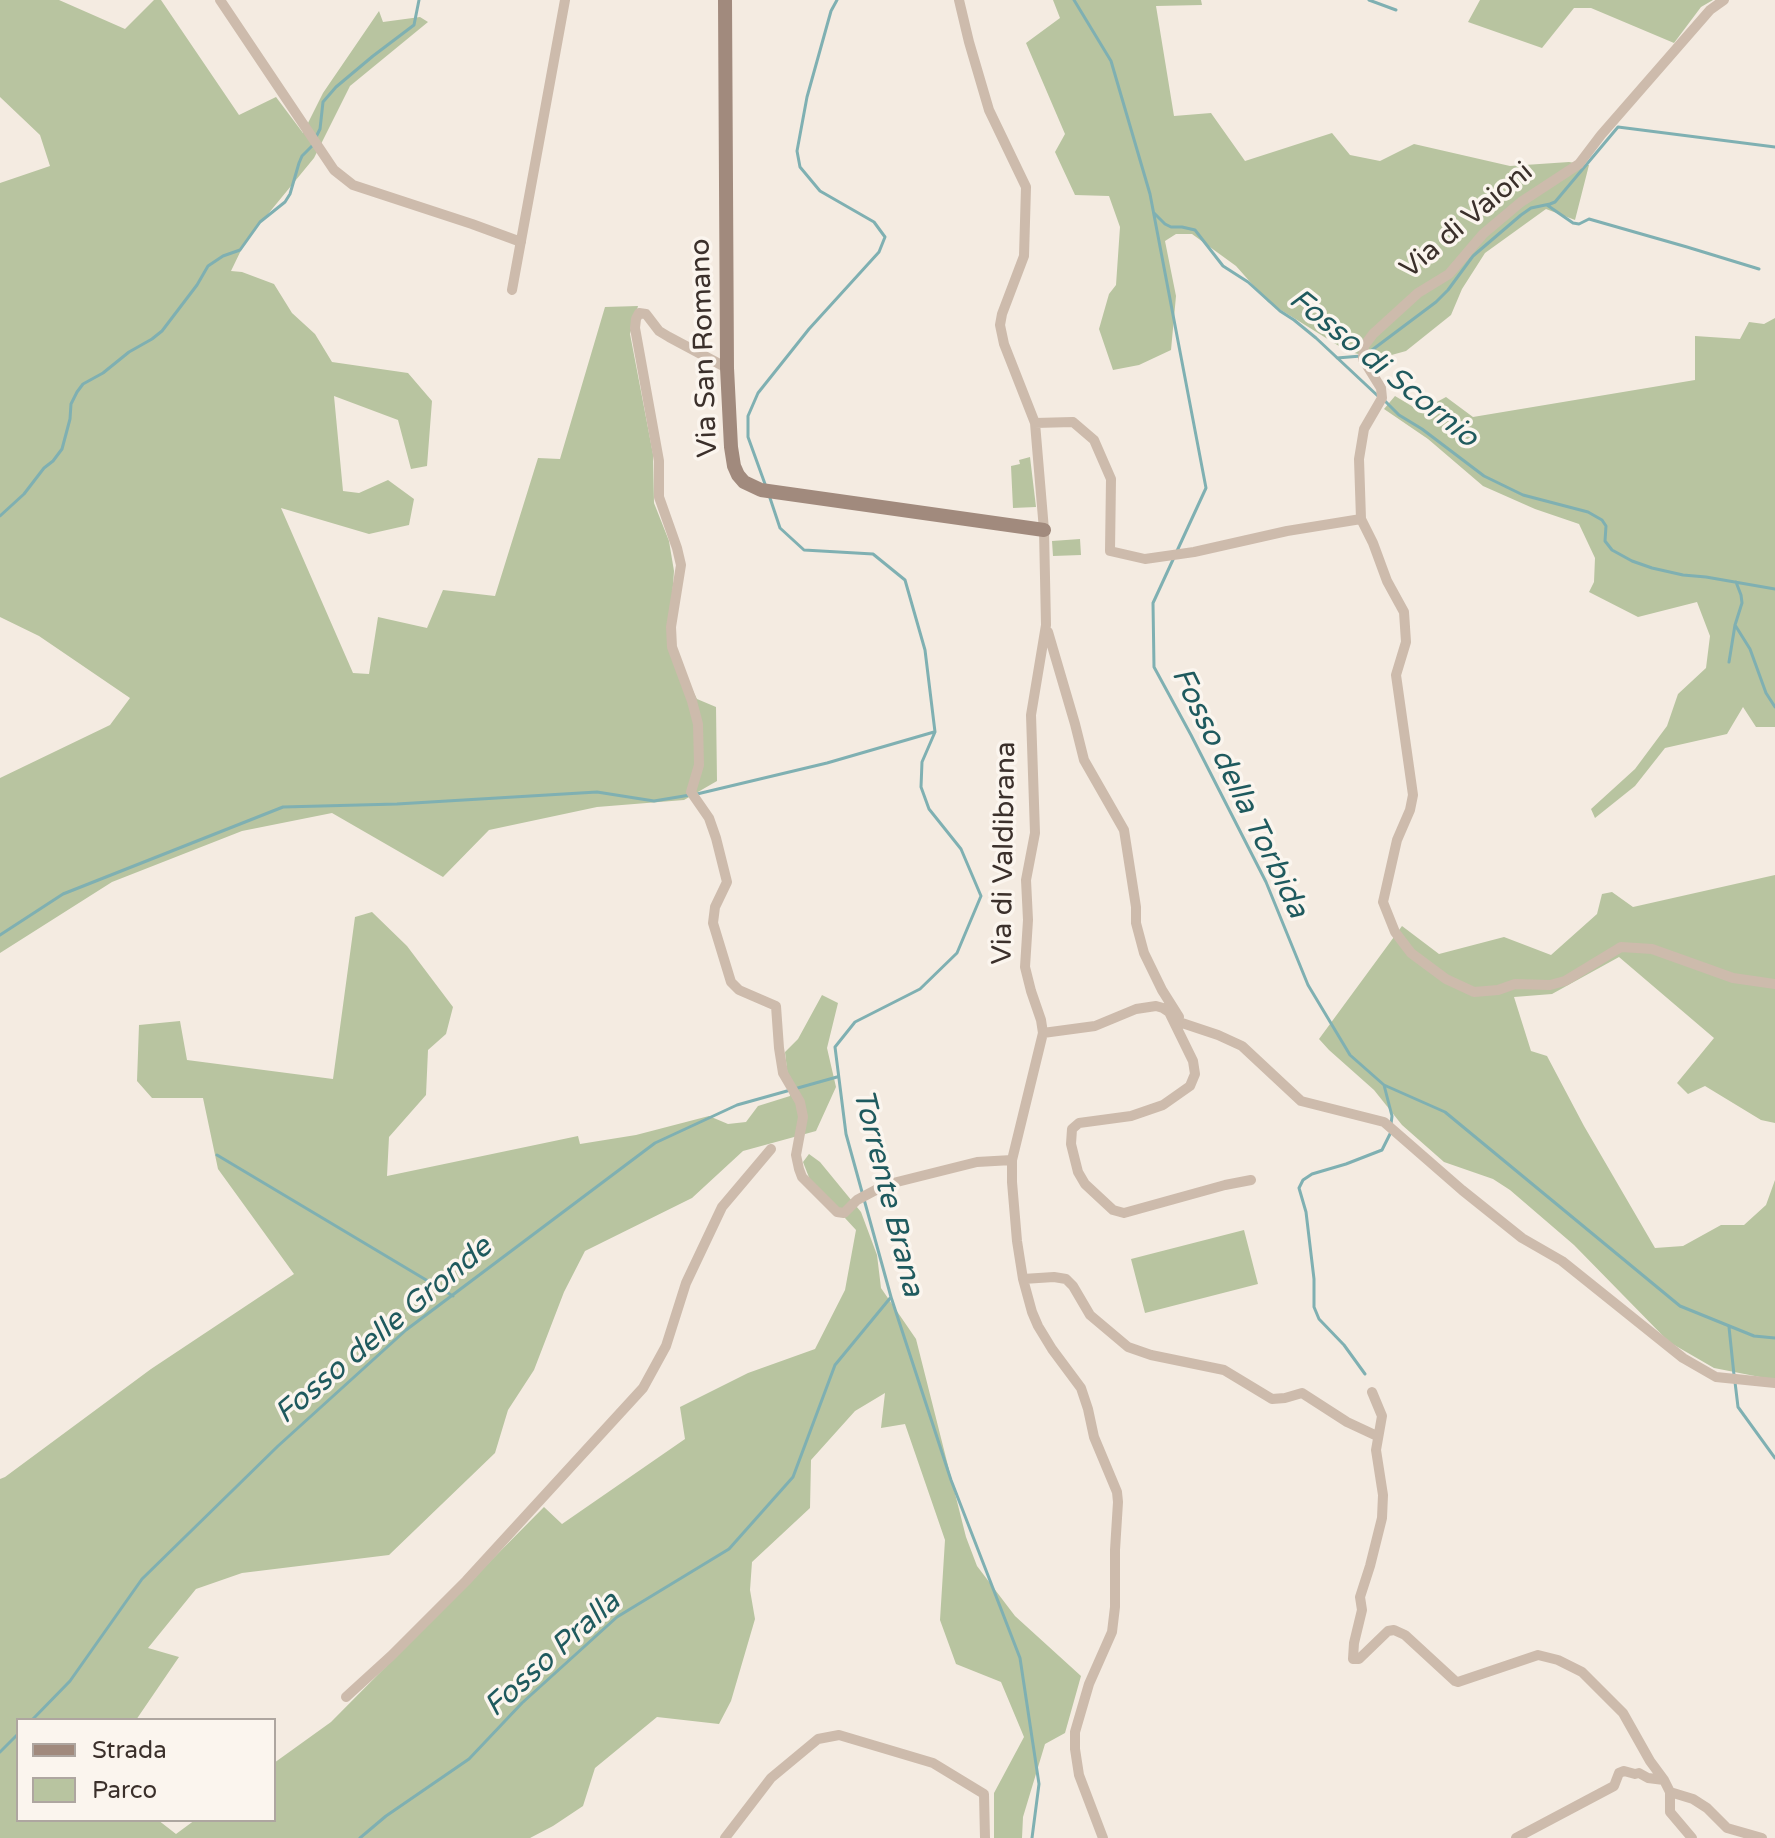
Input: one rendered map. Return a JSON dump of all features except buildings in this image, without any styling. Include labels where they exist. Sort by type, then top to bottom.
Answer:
[{"type":"street","points":[[220,0],[334,170],[353,185],[521,242]]},
{"type":"street","points":[[512,290],[565,0]]},
{"type":"street","name":"Via San Romano","points":[[725,0],[727,368],[734,466],[744,482],[761,490],[1044,530]]},
{"type":"street","name":"Via di Valdibrana","points":[[959,0],[989,110],[1026,187],[1024,256],[1000,325],[1004,344],[1035,423],[1044,530],[1046,625],[1031,715],[1035,833],[1026,880],[1028,920],[1025,967],[1043,1033],[1012,1160],[1023,1279],[1032,1312],[1052,1349],[1081,1388],[1097,1447],[1117,1492],[1112,1632],[1089,1684],[1075,1740],[1079,1775],[1103,1838]]},
{"type":"street","name":"Via di Vaioni","points":[[1724,0],[1710,10],[1579,164],[1545,184],[1483,234],[1449,274],[1418,293],[1364,346],[1363,359],[1381,388],[1382,398],[1364,429],[1359,459],[1361,519],[1387,581],[1404,612],[1406,642],[1396,675],[1413,795],[1397,840],[1383,902],[1395,932],[1411,953],[1446,979],[1474,992],[1498,990],[1515,984],[1550,985],[1565,981],[1621,947],[1652,949],[1733,978],[1775,984]]},
{"type":"street","points":[[727,368],[659,331],[646,314],[639,313],[635,328],[659,461],[659,497],[681,565],[671,627],[672,647],[698,724],[699,765],[691,792],[709,818],[727,882],[715,907],[713,923],[731,982],[739,990],[776,1006],[783,1073],[800,1102],[803,1117],[796,1155],[802,1177],[837,1212],[844,1213],[857,1200],[885,1185],[977,1162],[1012,1160]]},
{"type":"street","points":[[1035,423],[1073,422],[1094,440],[1111,479],[1110,551],[1145,559],[1361,519]]},
{"type":"street","name":"Via di Valdibrana","points":[[1046,625],[1084,760],[1124,830],[1136,923],[1144,953],[1178,1021],[1195,1068],[1190,1086],[1163,1105],[1141,1114],[1075,1125],[1071,1144],[1078,1172],[1085,1184],[1121,1213],[1251,1180]]},
{"type":"street","points":[[1043,1033],[1095,1026],[1149,1006],[1163,1008],[1178,1021],[1242,1046],[1301,1101],[1384,1122],[1522,1238],[1562,1261],[1683,1358],[1716,1377],[1775,1383]]},
{"type":"street","points":[[346,1697],[466,1581],[643,1388],[666,1346],[686,1283],[722,1207],[771,1149]]},
{"type":"street","points":[[1023,1279],[1066,1279],[1090,1315],[1128,1347],[1151,1355],[1224,1370],[1272,1399],[1302,1393],[1347,1422],[1377,1436]]},
{"type":"street","points":[[1372,1392],[1382,1416],[1376,1450],[1383,1495],[1382,1518],[1360,1597],[1362,1610],[1353,1659],[1359,1659],[1388,1631],[1394,1630],[1405,1635],[1458,1682],[1538,1655],[1558,1660],[1582,1672],[1623,1713],[1670,1792],[1670,1812],[1692,1838]]},
{"type":"street","points":[[725,1838],[771,1778],[818,1739],[839,1735],[933,1763],[984,1794],[985,1838]]},
{"type":"street","points":[[1516,1838],[1614,1786],[1619,1773],[1624,1771],[1664,1780]]},
{"type":"street","points":[[1670,1792],[1693,1799],[1727,1828],[1762,1838]]},
{"type":"green space","points":[[0,0],[59,0],[125,29],[154,0],[161,0],[239,115],[276,97],[303,133],[323,93],[379,11],[383,22],[420,17],[428,22],[350,86],[314,158],[245,242],[231,271],[274,284],[292,313],[315,334],[332,362],[408,373],[432,401],[427,466],[411,469],[398,420],[334,396],[343,491],[359,493],[388,480],[414,499],[409,525],[369,534],[281,508],[353,673],[369,674],[378,617],[427,628],[443,590],[495,596],[538,458],[560,459],[605,307],[638,306],[630,334],[653,454],[654,503],[669,541],[674,571],[669,644],[697,699],[716,707],[717,781],[684,800],[597,807],[489,830],[443,877],[332,813],[242,831],[112,882],[0,953],[0,778],[110,725],[130,698],[39,636],[0,617],[0,183],[50,166],[40,135],[0,97]]},
{"type":"green space","points":[[1053,0],[1201,0],[1202,5],[1156,6],[1174,116],[1211,113],[1245,161],[1332,133],[1350,155],[1380,161],[1414,144],[1510,166],[1569,162],[1589,165],[1575,220],[1546,209],[1485,253],[1462,289],[1451,315],[1406,351],[1377,359],[1347,351],[1268,302],[1236,266],[1192,234],[1176,234],[1165,241],[1176,296],[1171,350],[1139,365],[1113,370],[1099,329],[1109,294],[1116,285],[1120,227],[1109,196],[1075,195],[1055,152],[1065,134],[1026,43],[1060,18]]},
{"type":"green space","points":[[1480,0],[1713,0],[1701,7],[1674,43],[1591,8],[1574,8],[1542,48],[1468,22]]},
{"type":"green space","points":[[1775,318],[1775,727],[1756,727],[1743,707],[1727,734],[1665,748],[1635,786],[1595,818],[1591,809],[1635,769],[1667,726],[1678,694],[1706,668],[1710,636],[1697,602],[1638,617],[1589,592],[1594,582],[1595,558],[1579,524],[1483,486],[1428,439],[1384,409],[1395,396],[1420,411],[1446,397],[1473,417],[1695,380],[1695,336],[1740,339],[1749,322],[1764,324]]},
{"type":"green space","points":[[1030,457],[1036,507],[1013,508],[1011,466]]},
{"type":"green space","points":[[1080,539],[1081,555],[1053,556],[1052,541]]},
{"type":"green space","points":[[1775,875],[1775,1123],[1761,1120],[1705,1086],[1688,1094],[1677,1083],[1714,1038],[1619,957],[1552,994],[1514,997],[1531,1051],[1547,1056],[1655,1248],[1683,1246],[1721,1225],[1744,1225],[1766,1205],[1775,1180],[1775,1380],[1714,1368],[1669,1342],[1574,1245],[1510,1190],[1493,1179],[1444,1162],[1402,1125],[1374,1090],[1319,1039],[1402,926],[1439,954],[1504,937],[1551,955],[1597,914],[1602,894],[1612,892],[1633,907]]},
{"type":"green space","points":[[372,912],[407,946],[453,1007],[446,1034],[428,1050],[426,1095],[389,1137],[387,1176],[578,1136],[580,1144],[636,1135],[709,1116],[728,1124],[746,1122],[758,1106],[790,1096],[785,1052],[798,1039],[822,995],[838,1003],[827,1048],[836,1087],[816,1131],[743,1151],[692,1198],[585,1251],[564,1292],[534,1370],[508,1410],[495,1453],[389,1555],[242,1573],[196,1589],[148,1648],[179,1657],[137,1718],[16,1718],[16,1822],[161,1822],[176,1834],[192,1822],[276,1822],[276,1762],[331,1722],[544,1507],[562,1524],[685,1439],[680,1407],[748,1373],[815,1349],[845,1290],[856,1230],[810,1180],[803,1162],[809,1154],[820,1162],[861,1212],[877,1255],[881,1288],[916,1339],[966,1537],[977,1566],[1015,1616],[1081,1676],[1065,1733],[1045,1744],[1023,1817],[1022,1838],[994,1838],[994,1793],[1024,1737],[1001,1682],[956,1664],[940,1620],[945,1540],[905,1424],[881,1428],[885,1393],[855,1411],[811,1460],[810,1508],[752,1562],[750,1590],[755,1619],[731,1701],[719,1724],[657,1717],[595,1768],[583,1806],[530,1838],[0,1838],[0,1479],[151,1369],[294,1274],[218,1169],[203,1098],[152,1098],[137,1081],[139,1025],[180,1021],[187,1060],[333,1079],[355,917]]},
{"type":"green space","points":[[1244,1230],[1258,1284],[1145,1313],[1131,1259]]},
{"type":"waterway","points":[[315,139],[320,129],[323,102],[336,87],[414,25],[419,0]]},
{"type":"waterway","name":"Torrente Brana","points":[[765,484],[748,437],[748,416],[758,393],[809,329],[879,252],[885,237],[874,222],[820,191],[800,167],[797,151],[807,97],[831,11],[837,0]]},
{"type":"waterway","name":"Fosso della Torbida","points":[[1074,0],[1111,61],[1150,194],[1206,488],[1153,603],[1154,667],[1266,882],[1308,985],[1350,1055],[1384,1085],[1445,1112],[1680,1306],[1754,1336],[1775,1338]]},
{"type":"waterway","points":[[1369,0],[1396,10]]},
{"type":"waterway","points":[[1368,353],[1436,302],[1473,256],[1521,215],[1531,208],[1555,202],[1618,127],[1775,147]]},
{"type":"waterway","points":[[0,516],[24,494],[62,449],[71,404],[83,384],[162,331],[208,266],[240,250],[260,222],[285,202],[302,156],[312,146]]},
{"type":"waterway","points":[[1547,205],[1573,223],[1579,224],[1589,219],[1759,269]]},
{"type":"waterway","name":"Fosso di Scornio","points":[[1154,213],[1171,227],[1195,230],[1223,266],[1248,282],[1316,338],[1379,397]]},
{"type":"waterway","points":[[1337,358],[1361,356]]},
{"type":"waterway","name":"Fosso di Scornio","points":[[1385,401],[1399,415],[1484,476],[1523,495],[1588,512],[1602,520],[1606,526],[1605,541],[1612,550],[1632,561],[1683,575],[1775,589]]},
{"type":"waterway","name":"Torrente Brana","points":[[769,495],[780,528],[804,550],[873,554],[905,580],[925,650],[935,732],[922,762],[921,787],[929,809],[961,849],[981,896],[957,953],[920,989],[855,1022],[835,1047],[846,1134],[891,1297],[951,1480],[1020,1658],[1039,1784],[1032,1838]]},
{"type":"waterway","points":[[1729,662],[1742,603],[1736,582]]},
{"type":"waterway","points":[[1735,625],[1750,649],[1766,693],[1775,707]]},
{"type":"waterway","points":[[697,794],[827,763],[934,732]]},
{"type":"waterway","points":[[0,935],[63,894],[283,807],[397,804],[597,792],[654,801],[690,795]]},
{"type":"waterway","name":"Fosso delle Gronde","points":[[34,1718],[70,1681],[142,1579],[278,1446],[406,1330],[655,1143],[737,1105],[837,1077]]},
{"type":"waterway","points":[[1384,1085],[1391,1124]]},
{"type":"waterway","points":[[1365,1374],[1344,1345],[1319,1319],[1314,1307],[1306,1212],[1299,1188],[1303,1180],[1312,1174],[1382,1150],[1391,1132]]},
{"type":"waterway","points":[[217,1155],[453,1296]]},
{"type":"waterway","name":"Fosso Pralla","points":[[360,1838],[386,1816],[469,1759],[522,1703],[617,1617],[729,1549],[793,1477],[835,1365],[891,1297]]},
{"type":"waterway","points":[[1729,1327],[1734,1375]]},
{"type":"waterway","points":[[1735,1382],[1738,1407],[1775,1458]]},
{"type":"waterway","name":"Fosso delle Gronde","points":[[0,1752],[16,1736]]}]
